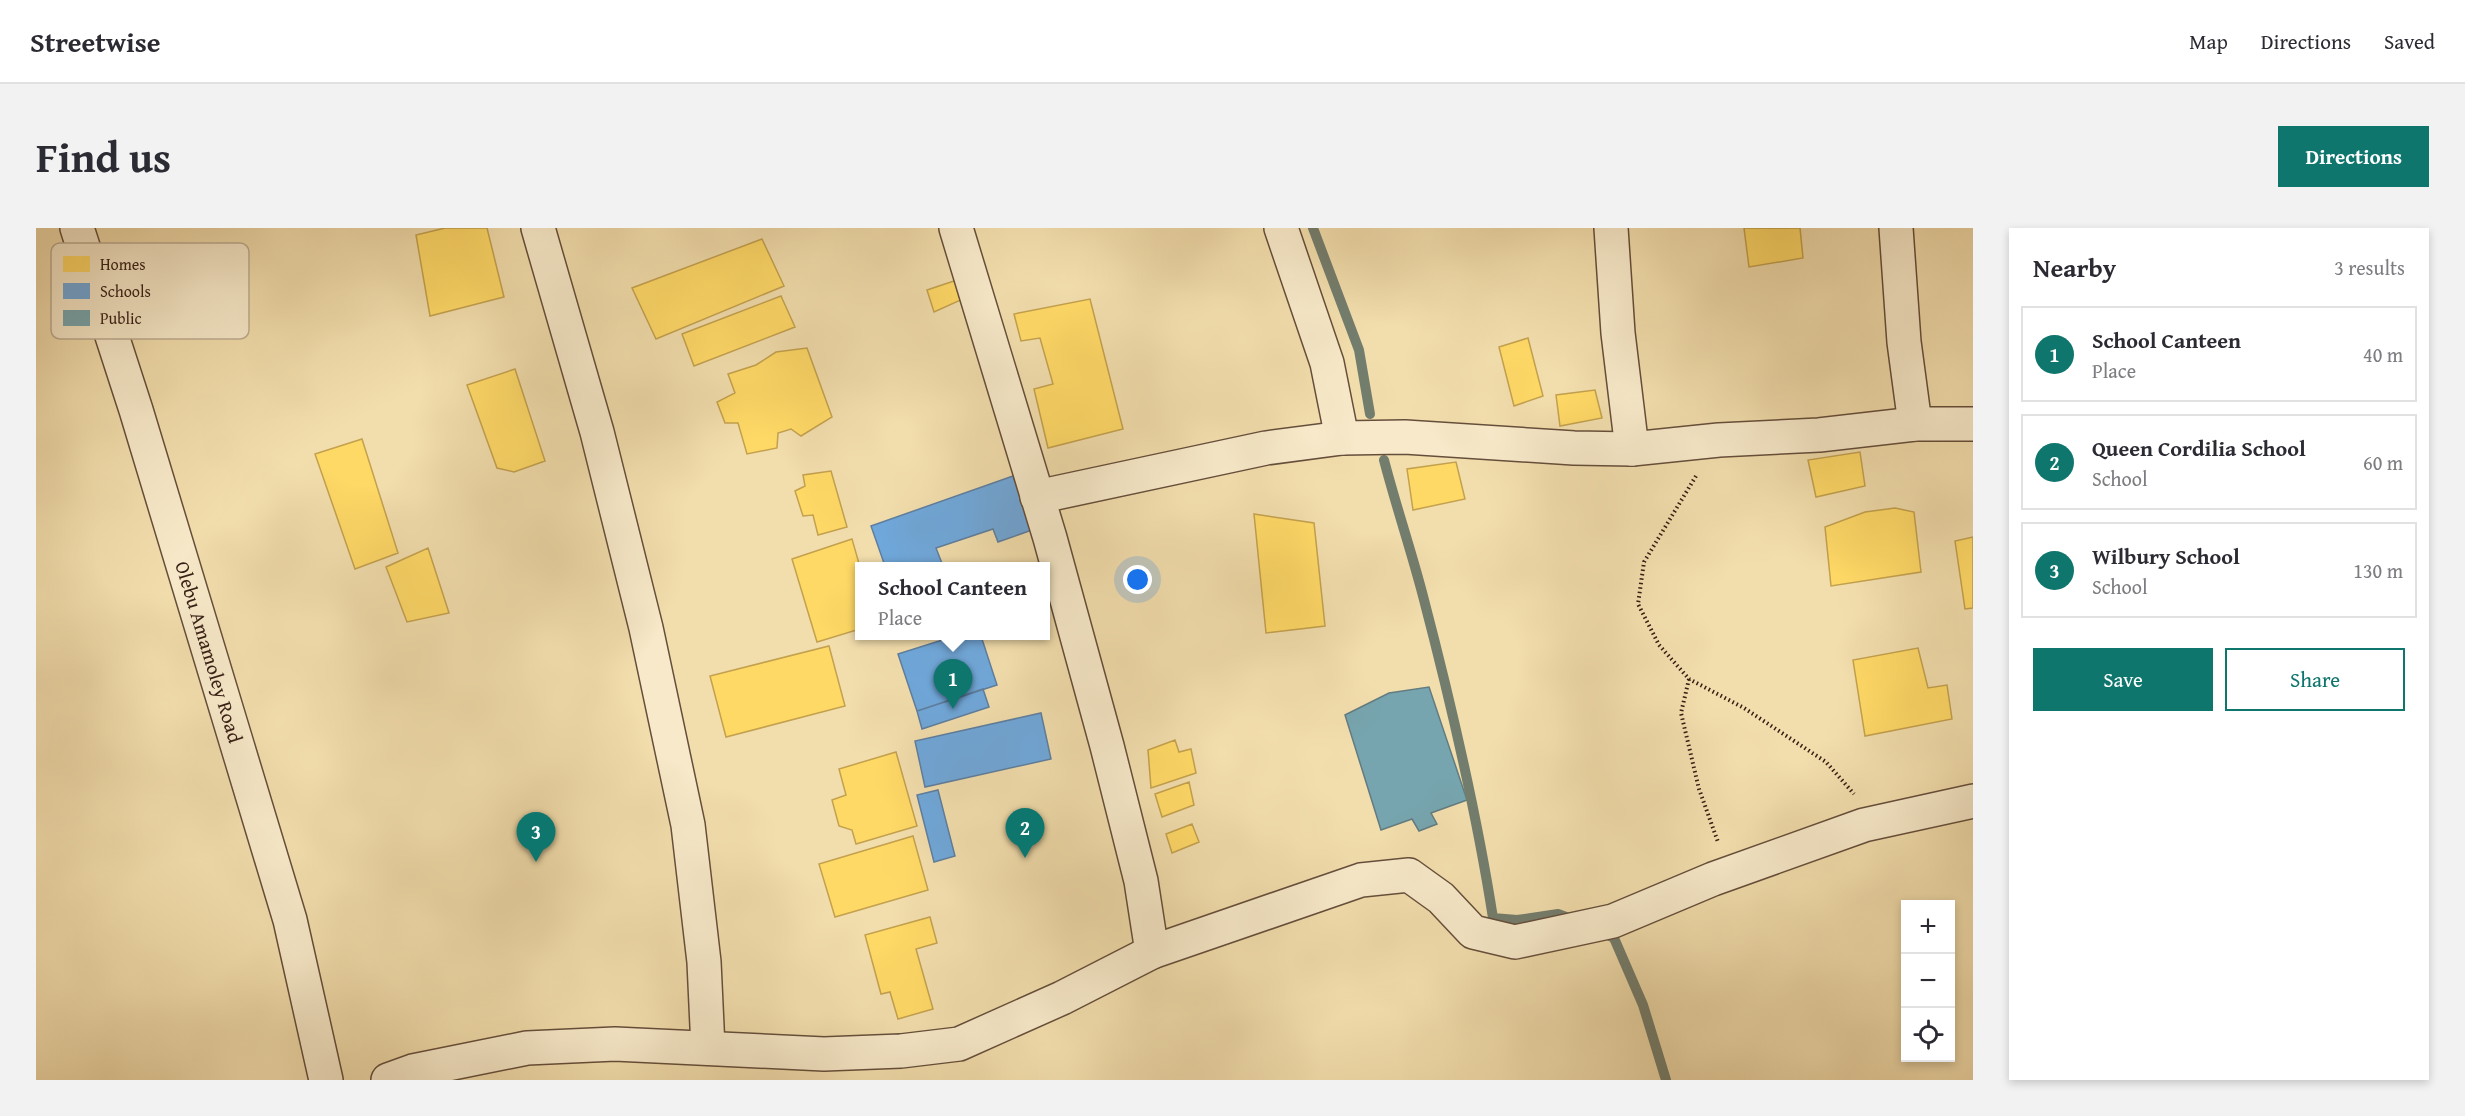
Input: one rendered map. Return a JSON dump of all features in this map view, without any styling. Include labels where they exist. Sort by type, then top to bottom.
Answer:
[{"type":"street","name":"Olebu Amamoley Road","points":[[77,228],[82,243]]},
{"type":"street","points":[[538,228],[603,455],[646,628],[688,825],[704,962],[708,1048]]},
{"type":"street","points":[[956,228],[1037,497],[1124,808],[1141,881],[1152,952]]},
{"type":"street","points":[[1281,228],[1327,363],[1342,438]]},
{"type":"street","points":[[1611,228],[1618,333],[1632,449]]},
{"type":"street","points":[[1896,228],[1904,342],[1915,424]]},
{"type":"street","name":"Olebu Amamoley Road","points":[[113,339],[290,920],[326,1080]]},
{"type":"street","points":[[1037,497],[1266,448],[1342,438],[1405,437],[1574,448],[1632,449],[1819,435],[1915,424],[1973,424]]},
{"type":"street","points":[[388,1080],[413,1071],[528,1048],[615,1044],[824,1054],[901,1051],[959,1044],[1062,998],[1152,952],[1361,880],[1409,874],[1442,898],[1473,932],[1515,942],[1612,921],[1732,873],[1864,825],[1973,801]]},
{"type":"path","points":[[1719,441],[1675,508],[1644,562],[1638,604],[1659,645],[1689,679],[1744,708],[1826,762],[1878,822]]},
{"type":"path","points":[[1689,679],[1681,713],[1688,751],[1713,831],[1732,873]]},
{"type":"building: Homes","points":[[445,228],[487,228],[504,297],[430,316],[416,235]]},
{"type":"building: Homes","points":[[1744,228],[1800,228],[1803,258],[1749,267]]},
{"type":"building: Homes","points":[[762,239],[784,286],[656,339],[632,288]]},
{"type":"building: Homes","points":[[954,281],[963,299],[934,312],[927,290]]},
{"type":"building: Homes","points":[[781,296],[795,327],[694,366],[682,334]]},
{"type":"building: Homes","points":[[1090,299],[1123,429],[1048,448],[1034,389],[1053,384],[1040,338],[1021,341],[1014,314]]},
{"type":"building: Homes","points":[[1528,338],[1543,396],[1514,406],[1499,347]]},
{"type":"building: Homes","points":[[807,348],[832,417],[801,436],[791,429],[778,433],[777,448],[747,454],[738,423],[725,423],[717,402],[735,393],[728,374],[756,365],[776,352]]},
{"type":"building: Homes","points":[[515,369],[545,461],[514,472],[497,468],[467,385]]},
{"type":"building: Homes","points":[[1595,390],[1602,418],[1560,426],[1556,395]]},
{"type":"building: Homes","points":[[362,439],[398,553],[355,569],[315,454]]},
{"type":"building: Homes","points":[[1860,452],[1865,486],[1816,497],[1808,460]]},
{"type":"building: Homes","points":[[1456,462],[1465,499],[1413,510],[1407,469]]},
{"type":"building: Homes","points":[[831,471],[847,527],[818,535],[813,515],[803,516],[795,491],[805,486],[803,475]]},
{"type":"building: Homes","points":[[1895,508],[1914,512],[1921,572],[1831,586],[1825,527],[1865,512]]},
{"type":"building: Homes","points":[[1254,514],[1314,523],[1325,626],[1266,633]]},
{"type":"building: Homes","points":[[1973,537],[1973,608],[1965,609],[1955,541]]},
{"type":"building: Homes","points":[[852,539],[859,562],[855,562],[855,631],[817,642],[792,559]]},
{"type":"building: Homes","points":[[428,548],[449,613],[407,622],[386,567]]},
{"type":"building: Homes","points":[[829,646],[845,706],[726,737],[710,676]]},
{"type":"building: Homes","points":[[1918,648],[1928,688],[1947,685],[1952,719],[1865,736],[1853,660]]},
{"type":"building: Homes","points":[[1175,740],[1179,752],[1191,749],[1196,773],[1151,788],[1148,750]]},
{"type":"building: Homes","points":[[896,752],[917,826],[856,844],[852,830],[839,826],[832,800],[846,795],[839,769]]},
{"type":"building: Homes","points":[[1189,782],[1194,805],[1162,817],[1155,794]]},
{"type":"building: Homes","points":[[1192,824],[1199,842],[1172,853],[1166,834]]},
{"type":"building: Homes","points":[[913,836],[928,890],[835,917],[819,864]]},
{"type":"building: Homes","points":[[930,917],[937,943],[916,949],[933,1009],[898,1019],[890,992],[881,994],[865,935]]},
{"type":"building: Schools","points":[[1013,476],[1032,530],[998,542],[993,529],[936,548],[941,562],[884,562],[871,526]]},
{"type":"building: Schools","points":[[942,640],[982,640],[997,685],[917,711],[898,654]]},
{"type":"building: Schools","points":[[983,689],[989,707],[922,729],[917,711]]},
{"type":"building: Schools","points":[[1041,713],[1051,759],[925,787],[915,741]]},
{"type":"building: Schools","points":[[938,790],[955,856],[934,862],[917,795]]},
{"type":"building: Public","points":[[1429,687],[1467,800],[1431,813],[1437,824],[1419,831],[1412,819],[1381,830],[1345,715],[1389,693]]},
{"type":"waterway","points":[[1313,228],[1359,350],[1370,414]]},
{"type":"waterway","points":[[1384,460],[1423,596],[1453,716],[1471,796],[1493,918],[1517,920],[1558,914],[1574,920]]},
{"type":"waterway","points":[[1602,932],[1614,938],[1643,1005],[1666,1080]]},
{"type":"place","name":"School Canteen","points":[[953,709]]},
{"type":"place","name":"Queen Cordilia School","points":[[1025,858]]},
{"type":"place","name":"Wilbury School","points":[[536,862]]}]
